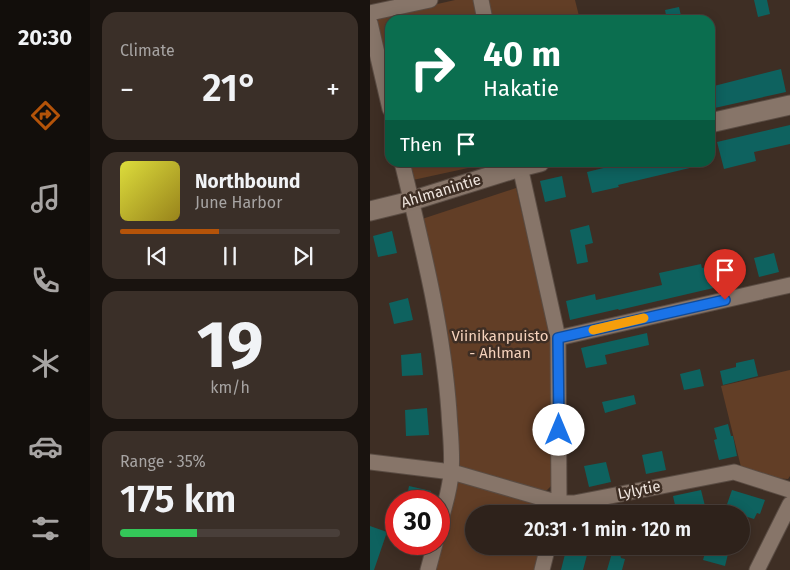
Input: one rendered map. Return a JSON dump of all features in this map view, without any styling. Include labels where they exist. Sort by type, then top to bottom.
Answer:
[{"type":"street","points":[[370,13],[430,0]]},
{"type":"street","points":[[481,0],[484,15]]},
{"type":"street","points":[[370,22],[385,87]]},
{"type":"street","points":[[715,122],[790,105]]},
{"type":"street","points":[[403,167],[440,330],[451,434],[452,472],[448,490]]},
{"type":"street","name":"Ahlmanintie","points":[[370,211],[412,201],[513,167]]},
{"type":"street","points":[[519,167],[558,338],[558,505]]},
{"type":"street","points":[[558,338],[790,284]]},
{"type":"street","name":"Lylytie","points":[[370,462],[452,472],[549,505]]},
{"type":"street","name":"Lylytie","points":[[568,505],[734,472],[790,490]]},
{"type":"street","points":[[757,570],[790,504]]},
{"type":"street","points":[[428,570],[432,555]]},
{"type":"street","points":[[542,570],[546,555]]},
{"type":"green space","points":[[455,0],[473,0],[477,15],[389,15]]},
{"type":"green space","points":[[485,0],[575,0],[579,15],[489,15]]},
{"type":"green space","points":[[385,16],[385,58],[376,18]]},
{"type":"green space","points":[[410,167],[473,167],[413,180]]},
{"type":"green space","name":"Viinikanpuisto - Ahlman","points":[[516,188],[552,339],[552,485],[547,490],[539,492],[457,469],[422,219]]},
{"type":"green space","points":[[790,370],[790,476],[788,479],[776,478],[741,467],[721,386]]},
{"type":"green space","points":[[457,481],[551,505],[465,505],[465,555],[539,555],[536,570],[435,570],[439,555],[450,555],[450,509]]},
{"type":"building","points":[[754,0],[767,0],[770,14],[758,17]]},
{"type":"building","points":[[679,7],[681,15],[666,15],[665,10]]},
{"type":"building","points":[[781,69],[786,92],[715,108],[715,86]]},
{"type":"building","points":[[790,125],[790,144],[754,152],[756,161],[724,169],[717,142]]},
{"type":"building","points":[[608,167],[694,167],[592,193],[587,172]]},
{"type":"building","points":[[562,176],[566,197],[545,202],[540,181]]},
{"type":"building","points":[[589,225],[593,243],[585,245],[588,262],[577,264],[570,230]]},
{"type":"building","points":[[392,231],[397,253],[378,257],[373,236]]},
{"type":"building","points":[[774,253],[779,272],[759,277],[754,258]]},
{"type":"building","points":[[730,261],[735,283],[570,320],[566,301],[595,294],[596,300],[662,285],[659,273],[701,264],[702,268]]},
{"type":"building","points":[[408,298],[413,320],[394,324],[389,303]]},
{"type":"building","points":[[647,333],[649,345],[605,355],[607,364],[586,368],[581,348]]},
{"type":"building","points":[[421,353],[423,375],[402,376],[401,355]]},
{"type":"building","points":[[754,359],[758,376],[723,385],[720,371],[736,367],[736,363]]},
{"type":"building","points":[[700,369],[704,386],[684,390],[680,374]]},
{"type":"building","points":[[634,395],[636,404],[605,413],[602,402]]},
{"type":"building","points":[[427,408],[429,435],[406,436],[405,410]]},
{"type":"building","points":[[728,424],[731,436],[733,436],[737,456],[719,460],[714,440],[717,439],[714,428]]},
{"type":"building","points":[[662,451],[666,470],[646,474],[642,455]]},
{"type":"building","points":[[606,462],[611,482],[589,487],[584,466]]},
{"type":"building","points":[[409,486],[427,490],[408,490]]},
{"type":"building","points":[[701,490],[705,505],[675,505],[673,496]]},
{"type":"building","points":[[732,490],[765,500],[760,514],[757,513],[754,519],[750,518],[750,505],[727,505]]},
{"type":"building","points":[[370,526],[385,531],[385,538],[374,570],[370,570]]},
{"type":"building","points":[[565,555],[587,555],[583,570],[561,570]]},
{"type":"building","points":[[611,555],[620,555],[621,558],[625,559],[622,570],[607,570]]},
{"type":"building","points":[[704,555],[728,555],[725,566],[703,560]]},
{"type":"slow traffic","points":[[593,330],[644,318]]},
{"type":"route","points":[[559,430],[558,338],[725,300]]}]
